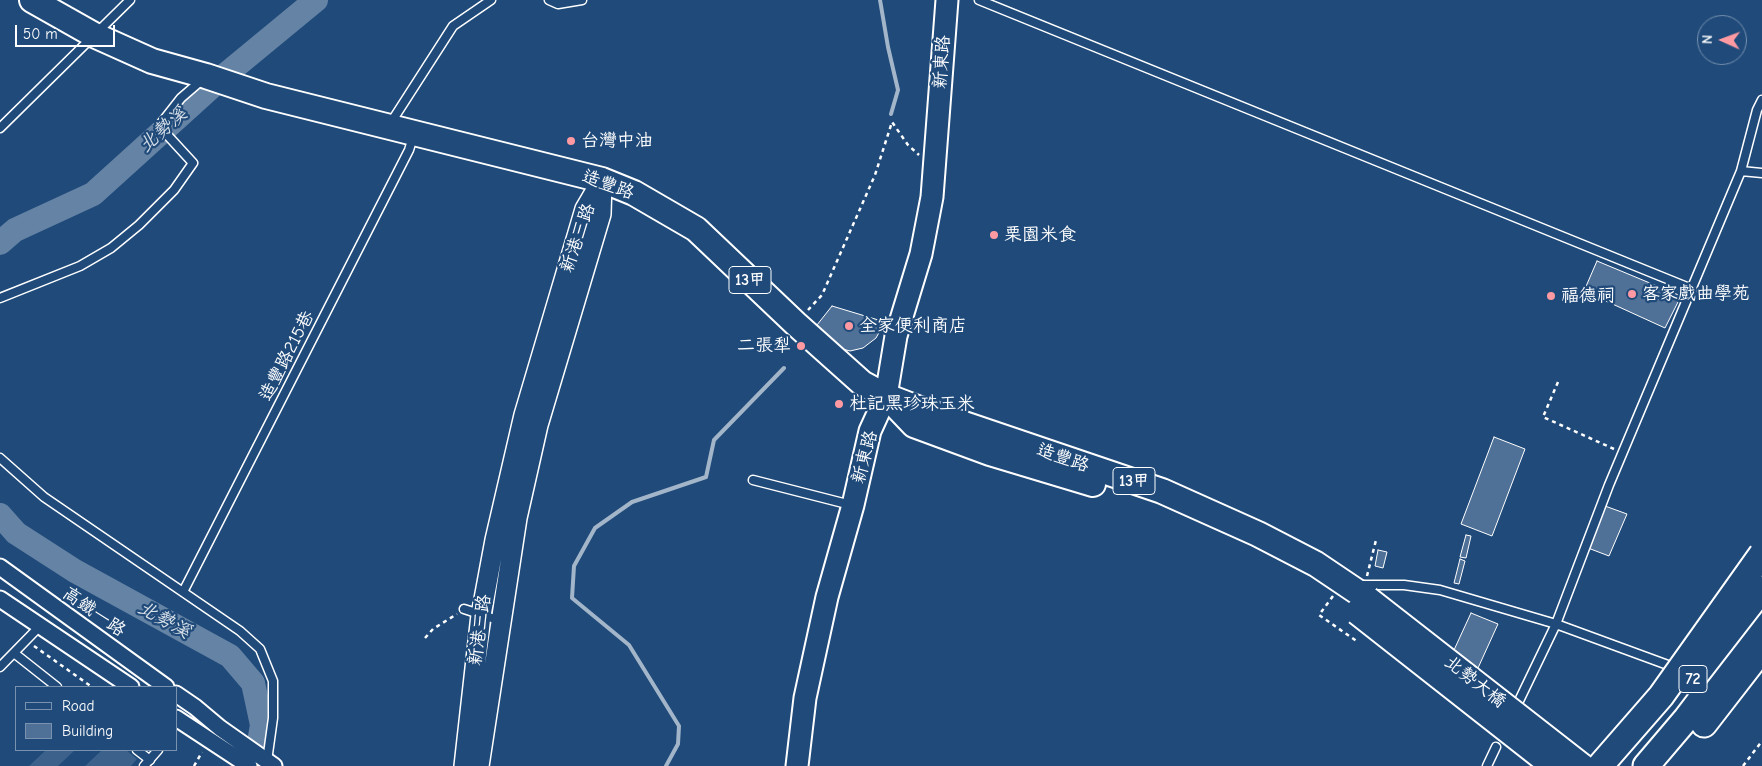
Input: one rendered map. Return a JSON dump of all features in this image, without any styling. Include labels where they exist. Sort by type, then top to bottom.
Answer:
[{"type":"highway","points":[[1600,766],[1660,696],[1762,554]]},
{"type":"highway","name":"72","points":[[1622,766],[1672,706],[1762,589]]},
{"type":"highway","name":"72","points":[[1646,766],[1686,719],[1762,619]]},
{"type":"highway","points":[[1669,766],[1762,649]]},
{"type":"main road","name":"13甲","points":[[32,0],[94,35],[152,61],[206,76]]},
{"type":"main road","name":"新東路","points":[[797,766],[805,698],[827,597],[853,505],[870,431],[886,396],[896,336],[921,254],[932,197],[935,169],[947,0]]},
{"type":"main road","name":"造豐路","points":[[206,76],[266,96],[602,180],[634,193],[696,229],[796,324],[862,383],[886,396],[914,425],[990,452],[1157,504],[1252,546],[1311,577],[1353,594]]},
{"type":"main road","name":"北勢大橋","points":[[1353,594],[1554,766]]},
{"type":"main road","name":"北勢大橋","points":[[1353,594],[1582,766]]},
{"type":"street","name":"新港三路","points":[[464,766],[472,612],[495,540],[524,415],[585,209],[602,180]]},
{"type":"street","name":"新港三路","points":[[480,766],[517,518],[538,425],[601,214],[602,180]]},
{"type":"street","name":"高鐵一路","points":[[0,567],[165,686]]},
{"type":"street","points":[[0,599],[131,686]]},
{"type":"street","points":[[1632,766],[1762,603]]},
{"type":"street","points":[[134,686],[146,672]]},
{"type":"street","points":[[178,695],[270,764]]},
{"type":"street","points":[[178,722],[249,766]]},
{"type":"lane","points":[[0,128],[130,0]]},
{"type":"lane","points":[[388,128],[453,26],[491,0]]},
{"type":"lane","points":[[549,0],[558,4],[582,0]]},
{"type":"lane","points":[[978,0],[1692,289]]},
{"type":"lane","points":[[0,298],[80,266],[111,248],[139,225],[174,190],[193,163],[159,126],[181,98],[206,76]]},
{"type":"lane","points":[[1517,705],[1556,624],[1622,453],[1741,171],[1757,110],[1762,100]]},
{"type":"lane","name":"造豐路215巷","points":[[183,592],[409,150],[414,132]]},
{"type":"lane","points":[[1741,171],[1762,173]]},
{"type":"lane","points":[[0,458],[44,497],[240,631],[260,649],[273,681],[273,718],[269,745],[270,764]]},
{"type":"lane","points":[[752,480],[853,505]]},
{"type":"lane","points":[[1353,594],[1404,585],[1440,590],[1556,624],[1704,678]]},
{"type":"lane","points":[[472,612],[501,621]]},
{"type":"lane","points":[[0,667],[40,626]]},
{"type":"lane","points":[[14,653],[56,686]]},
{"type":"lane","points":[[1487,766],[1496,747]]},
{"type":"lane","points":[[138,751],[147,763],[157,751]]},
{"type":"path","points":[[796,324],[822,295],[875,175],[892,122],[908,145],[935,169]]},
{"type":"path","points":[[1558,382],[1543,417],[1622,453]]},
{"type":"path","points":[[1358,642],[1319,616],[1353,594],[1376,540]]},
{"type":"path","points":[[425,638],[434,629],[472,612]]},
{"type":"path","points":[[26,640],[91,686]]},
{"type":"path","points":[[1743,766],[1762,741]]},
{"type":"path","points":[[194,766],[202,752]]},
{"type":"shaded area","points":[[45,751],[74,751],[58,766],[29,766]]},
{"type":"shaded area","points":[[101,751],[127,751],[137,759],[131,766],[85,766]]},
{"type":"building","name":"客家戲曲學苑","points":[[1597,261],[1681,296],[1665,328],[1584,291]]},
{"type":"building","name":"全家便利商店","points":[[832,306],[885,322],[876,338],[863,348],[850,351],[835,347],[813,330]]},
{"type":"building","points":[[1494,437],[1525,449],[1492,536],[1461,524]]},
{"type":"building","points":[[1605,506],[1627,514],[1609,556],[1588,548]]},
{"type":"building","points":[[1466,535],[1471,536],[1466,558],[1460,557]]},
{"type":"building","points":[[1378,550],[1387,552],[1383,568],[1375,566]]},
{"type":"building","points":[[1460,559],[1465,561],[1459,584],[1454,583]]},
{"type":"building","points":[[1471,613],[1498,624],[1478,668],[1454,650]]},
{"type":"waterway","name":"北勢溪","points":[[0,243],[15,230],[93,194],[219,80],[316,0]]},
{"type":"waterway","points":[[880,0],[898,90],[891,114]]},
{"type":"waterway","points":[[666,766],[678,744],[679,726],[629,645],[572,598],[574,566],[595,528],[632,502],[706,477],[714,440],[784,368]]},
{"type":"waterway","name":"北勢溪","points":[[0,515],[16,533],[75,571],[230,656],[253,683],[262,725],[255,766]]},
{"type":"place","name":"台灣中油","points":[[571,141]]},
{"type":"place","name":"栗園米食","points":[[994,235]]},
{"type":"place","name":"客家戲曲學苑","points":[[1632,294]]},
{"type":"place","name":"福德祠","points":[[1551,296]]},
{"type":"place","name":"全家便利商店","points":[[849,326]]},
{"type":"place","name":"二張犁","points":[[801,346]]},
{"type":"place","name":"杜記黑珍珠玉米","points":[[839,404]]}]
